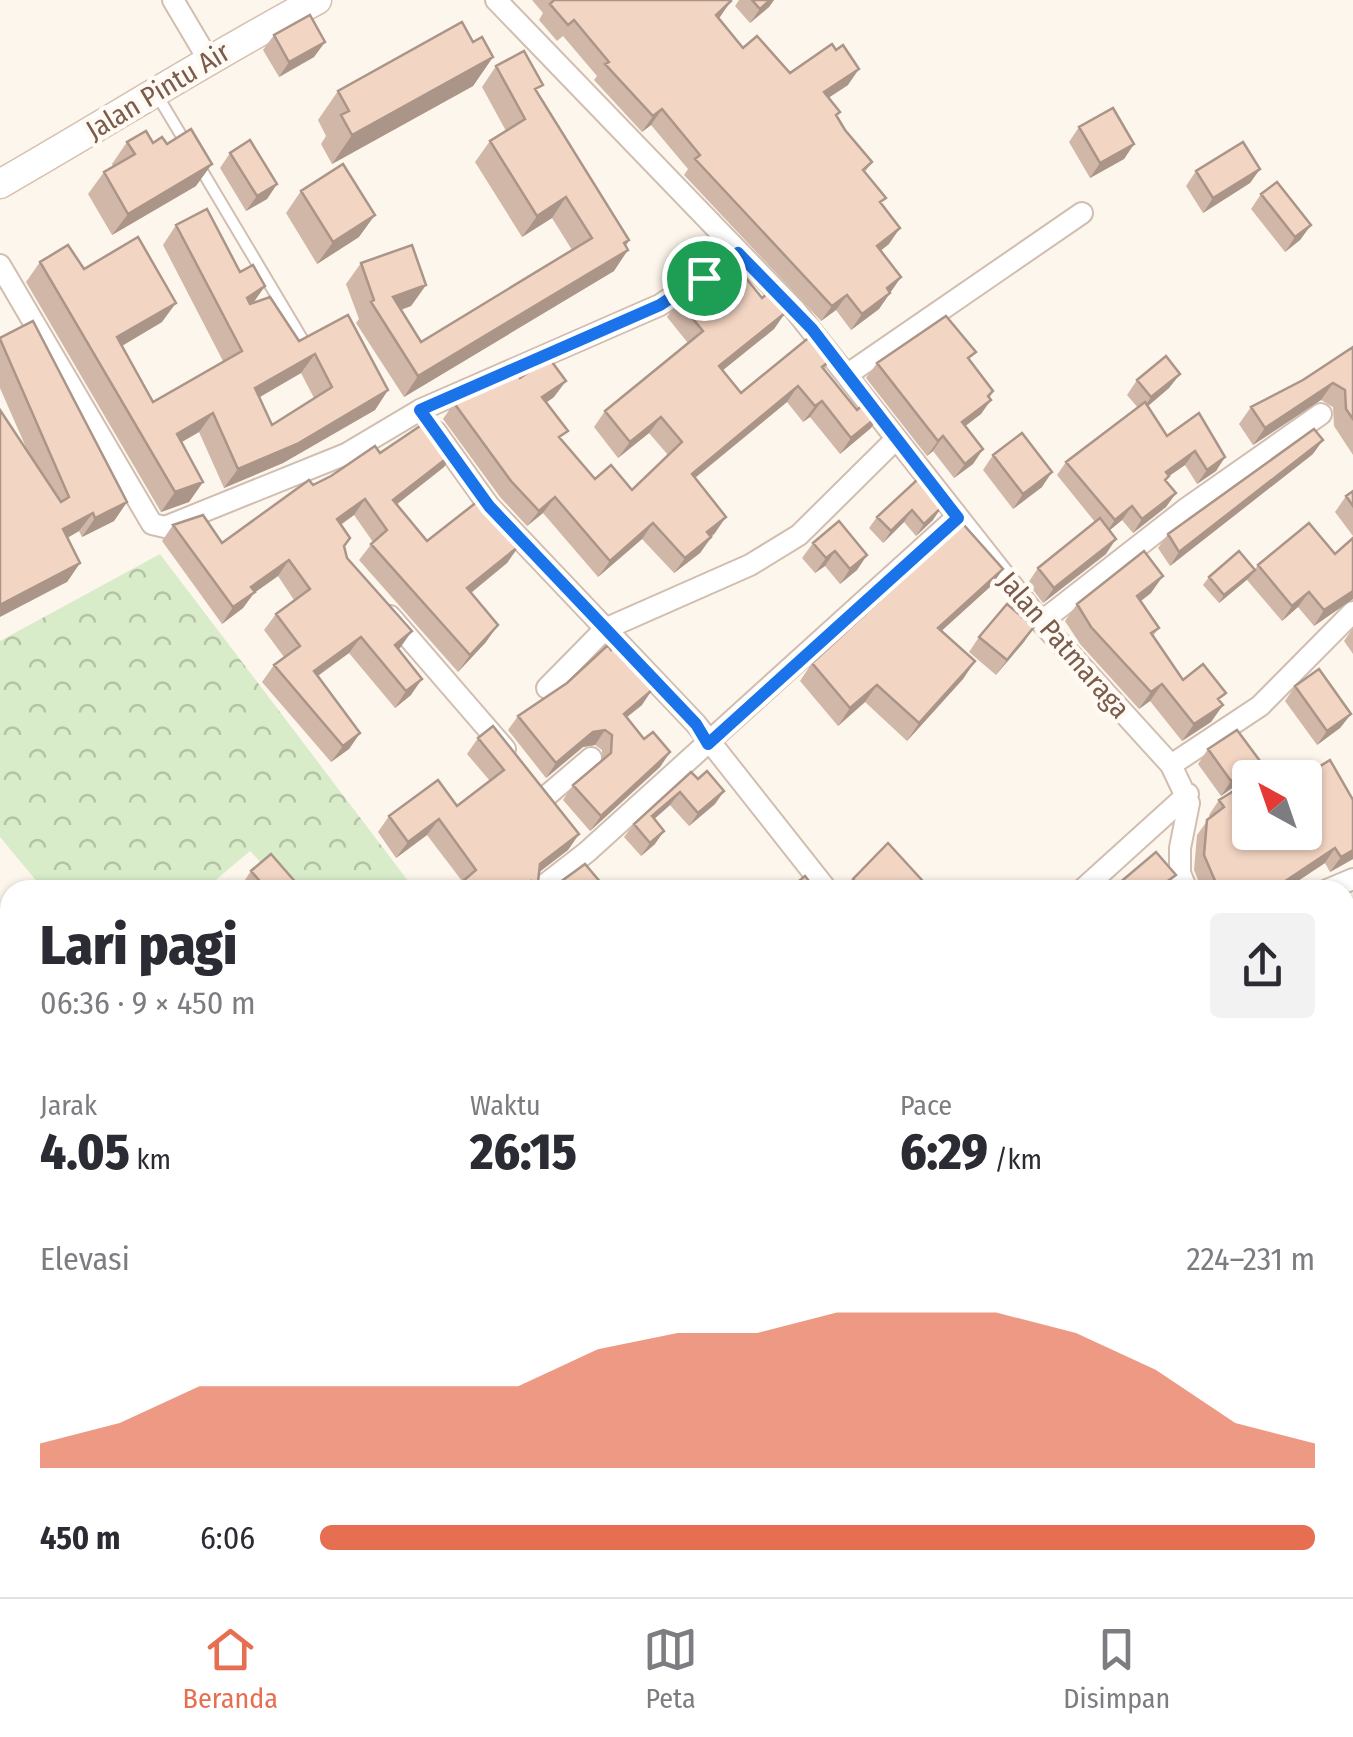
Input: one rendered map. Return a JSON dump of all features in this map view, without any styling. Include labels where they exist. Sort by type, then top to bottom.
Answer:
[{"type":"street","points":[[173,0],[208,59]]},
{"type":"street","name":"Jalan Pintu Air","points":[[0,184],[156,94],[208,59],[317,0]]},
{"type":"street","name":"Jalan Patmaraga","points":[[496,0],[795,310],[1041,622],[1171,766],[1188,794]]},
{"type":"street","points":[[848,374],[1082,213]]},
{"type":"street","points":[[0,264],[156,527],[184,521],[346,454],[420,410],[660,305],[738,253]]},
{"type":"street","points":[[420,410],[489,506],[696,724],[819,880]]},
{"type":"street","points":[[1041,622],[1187,508],[1321,414]]},
{"type":"street","points":[[547,688],[605,629],[750,565],[799,535],[896,440]]},
{"type":"street","points":[[548,880],[582,846],[708,744],[958,518]]},
{"type":"street","points":[[378,603],[550,805],[591,758]]},
{"type":"street","points":[[1171,766],[1260,706],[1353,612]]},
{"type":"street","points":[[1094,880],[1188,794]]},
{"type":"street","points":[[1183,880],[1188,794]]},
{"type":"street","points":[[1150,832],[1182,860]]},
{"type":"lane","points":[[156,94],[304,342]]},
{"type":"green space","points":[[160,554],[407,880],[278,880],[250,851],[216,880],[36,880],[0,837],[0,641]]},
{"type":"building","points":[[554,0],[730,0],[716,15],[743,48],[757,36],[790,73],[832,44],[836,50],[843,45],[859,69],[824,92],[840,112],[836,115],[845,130],[872,162],[863,170],[886,198],[880,202],[900,228],[877,246],[901,277],[887,288],[890,293],[862,314],[847,295],[832,306],[695,159],[700,155],[662,109],[653,116],[605,64],[609,62],[574,20],[568,25],[550,4]]},
{"type":"building","points":[[752,0],[770,0],[760,9]]},
{"type":"building","points":[[310,15],[325,42],[289,62],[274,35]]},
{"type":"building","points":[[462,22],[473,42],[482,37],[493,57],[352,135],[341,115],[349,111],[338,91]]},
{"type":"building","points":[[524,51],[543,85],[535,89],[629,240],[624,243],[628,250],[418,376],[371,302],[374,300],[361,263],[412,245],[426,285],[393,297],[421,342],[592,238],[566,197],[537,216],[490,141],[525,119],[496,66]]},
{"type":"building","points":[[1113,108],[1134,144],[1100,163],[1079,127]]},
{"type":"building","points":[[191,129],[212,164],[128,214],[104,172],[135,154],[127,142],[146,131],[153,143],[162,137],[167,144]]},
{"type":"building","points":[[250,140],[277,184],[257,196],[230,153]]},
{"type":"building","points":[[1243,142],[1260,169],[1213,198],[1196,171]]},
{"type":"building","points":[[343,164],[375,215],[333,242],[301,191]]},
{"type":"building","points":[[1277,182],[1311,225],[1295,237],[1261,194]]},
{"type":"building","points":[[207,209],[240,272],[253,265],[265,286],[247,298],[250,304],[270,297],[299,341],[348,315],[388,390],[297,444],[238,469],[213,413],[177,434],[203,482],[175,492],[40,262],[68,245],[84,269],[138,237],[176,303],[117,337],[153,402],[242,351],[176,225]],"holes":[[[315,354],[332,387],[272,425],[255,388]]]},
{"type":"building","points":[[748,254],[755,261],[741,272],[762,298],[768,293],[785,313],[719,366],[741,393],[812,335],[832,359],[822,367],[857,410],[871,398],[882,413],[851,438],[822,401],[815,406],[798,386],[692,474],[726,517],[707,532],[711,537],[685,558],[653,523],[610,561],[555,497],[539,511],[511,481],[454,403],[516,372],[520,378],[549,358],[566,381],[542,397],[568,431],[559,437],[595,479],[611,465],[632,490],[682,442],[661,417],[630,442],[605,411],[703,331],[678,301]]},
{"type":"building","points":[[946,316],[976,352],[968,358],[993,391],[988,396],[991,400],[962,422],[983,449],[965,464],[943,436],[938,441],[877,363]]},
{"type":"building","points":[[33,321],[127,502],[95,518],[93,513],[63,529],[80,563],[0,605],[0,410],[61,502],[69,497],[0,339]]},
{"type":"building","points":[[1353,347],[1353,419],[1346,409],[1345,390],[1333,383],[1265,428],[1251,407],[1303,380]]},
{"type":"building","points":[[1166,356],[1180,374],[1151,397],[1137,380]]},
{"type":"building","points":[[1145,402],[1167,436],[1199,413],[1225,457],[1207,470],[1195,451],[1166,472],[1169,476],[1165,480],[1176,493],[1142,519],[1132,506],[1115,520],[1066,462]]},
{"type":"building","points":[[432,418],[456,451],[393,500],[427,541],[487,494],[511,520],[503,527],[519,546],[467,588],[498,625],[470,655],[371,544],[387,530],[365,499],[337,519],[350,538],[344,546],[347,558],[412,631],[395,645],[422,679],[406,691],[361,637],[314,671],[360,733],[343,746],[274,665],[300,646],[276,614],[310,589],[289,560],[251,587],[255,592],[233,607],[173,525],[203,515],[222,543],[309,480],[313,485],[331,476],[375,446],[380,453]]},
{"type":"building","points":[[1314,429],[1323,440],[1179,552],[1168,534]]},
{"type":"building","points":[[1022,433],[1052,472],[1023,494],[993,455]]},
{"type":"building","points":[[918,479],[941,508],[924,524],[912,510],[891,531],[877,517]]},
{"type":"building","points":[[1100,518],[1116,539],[1054,588],[1038,568]]},
{"type":"building","points":[[839,521],[867,555],[850,569],[835,551],[826,558],[813,543]]},
{"type":"building","points":[[1309,523],[1335,554],[1353,538],[1353,591],[1324,610],[1309,592],[1292,606],[1258,565]]},
{"type":"building","points":[[963,524],[1003,569],[938,628],[975,661],[919,723],[877,685],[850,708],[812,663]]},
{"type":"building","points":[[1144,551],[1163,576],[1137,596],[1159,628],[1151,633],[1183,680],[1203,664],[1226,693],[1218,699],[1223,705],[1194,724],[1162,684],[1151,692],[1091,627],[1077,604]]},
{"type":"building","points":[[1239,551],[1255,570],[1224,595],[1209,577]]},
{"type":"building","points":[[1007,604],[1034,627],[1007,660],[979,637]]},
{"type":"building","points":[[619,644],[652,690],[624,714],[644,739],[653,732],[670,752],[601,816],[573,785],[611,753],[612,735],[605,730],[593,732],[556,763],[518,716],[567,683],[608,645],[611,650]]},
{"type":"building","points":[[1319,669],[1351,714],[1327,731],[1295,686]]},
{"type":"building","points":[[493,726],[579,834],[540,864],[538,880],[464,880],[476,870],[439,819],[408,842],[389,816],[438,780],[457,806],[504,770],[478,738]]},
{"type":"building","points":[[1237,730],[1259,760],[1232,760],[1231,781],[1208,749]]},
{"type":"building","points":[[1330,760],[1353,800],[1353,850],[1341,857],[1335,848],[1287,880],[1215,880],[1204,855],[1207,820],[1224,807],[1219,800],[1232,792],[1232,850],[1322,850],[1322,765]]},
{"type":"building","points":[[707,771],[724,791],[698,813],[680,792],[652,816],[664,831],[650,843],[634,824],[691,772],[698,779]]},
{"type":"building","points":[[888,843],[922,880],[854,880]]},
{"type":"building","points":[[1156,852],[1176,875],[1169,880],[1123,880]]},
{"type":"building","points":[[271,854],[294,880],[259,880],[251,871]]},
{"type":"building","points":[[585,864],[599,880],[563,880]]},
{"type":"route","points":[[738,253],[769,282],[812,329],[958,518],[708,744],[696,724],[489,506],[420,410],[660,305],[704,278],[738,253]]}]
